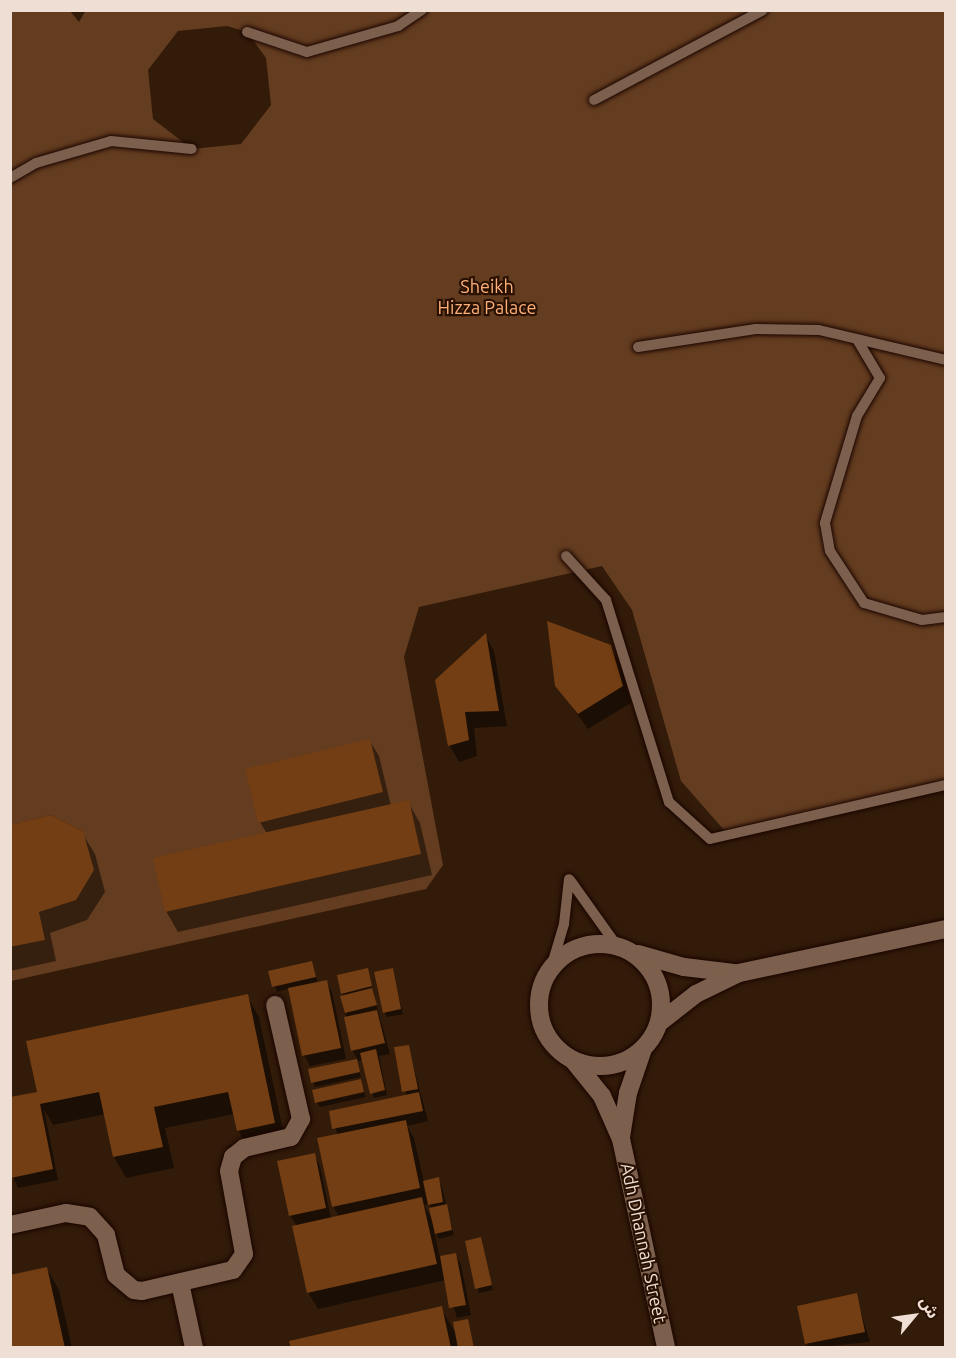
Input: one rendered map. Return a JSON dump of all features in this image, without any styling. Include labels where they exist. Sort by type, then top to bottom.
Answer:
[{"type":"street","points":[[658,1023],[696,994],[739,973],[945,929]]},
{"type":"street","points":[[624,949],[653,975],[661,1007],[658,1023],[642,1049],[609,1065],[573,1060],[558,1050],[540,1019],[539,1001],[551,968],[580,946],[624,949],[684,968],[739,973]]},
{"type":"street","points":[[10,1225],[79,1213],[100,1225],[116,1275],[127,1286],[142,1291],[224,1273],[240,1263],[244,1244],[230,1164],[244,1148],[285,1140],[299,1126],[275,1005]]},
{"type":"street","name":"Adh Dhannah Street","points":[[621,1139],[628,1093],[642,1049]]},
{"type":"street","name":"Adh Dhannah Street","points":[[573,1060],[602,1096],[621,1139],[666,1347]]},
{"type":"street","points":[[180,1283],[194,1347]]},
{"type":"lane","points":[[247,32],[307,52],[398,26],[422,10]]},
{"type":"lane","points":[[594,100],[763,10]]},
{"type":"lane","points":[[10,178],[36,163],[111,141],[192,149]]},
{"type":"lane","points":[[638,347],[756,329],[819,330],[945,360]]},
{"type":"lane","points":[[858,341],[880,378],[857,416],[825,523],[830,551],[864,603],[922,620],[945,617]]},
{"type":"lane","points":[[566,556],[606,600],[669,802],[710,839],[945,785]]},
{"type":"lane","points":[[551,968],[564,924],[569,879],[590,914],[624,949]]},
{"type":"green space","name":"Sheikh Hizza Palace","points":[[86,10],[945,11],[945,781],[724,830],[681,781],[632,610],[602,566],[419,607],[404,657],[443,865],[426,889],[11,981],[11,947],[44,940],[39,912],[83,831],[51,815],[11,825],[11,11],[70,11],[79,22]],"holes":[[[227,26],[247,32],[266,58],[271,105],[241,144],[192,149],[153,119],[148,70],[178,31]]]},
{"type":"building","points":[[547,621],[611,645],[623,686],[578,714],[555,686]]},
{"type":"building","points":[[486,633],[499,711],[465,712],[469,740],[448,746],[435,680]]},
{"type":"building","points":[[370,739],[383,792],[258,823],[245,769]]},
{"type":"building","points":[[409,800],[421,854],[165,912],[153,858]]},
{"type":"building","points":[[51,815],[83,831],[94,870],[76,900],[39,912],[45,940],[10,947],[10,825]]},
{"type":"building","points":[[312,961],[316,977],[272,987],[268,971]]},
{"type":"building","points":[[368,968],[372,986],[341,994],[337,975]]},
{"type":"building","points":[[393,968],[401,1009],[383,1013],[374,972]]},
{"type":"building","points":[[327,980],[341,1048],[302,1056],[288,988]]},
{"type":"building","points":[[372,988],[377,1005],[345,1013],[340,996]]},
{"type":"building","points":[[248,994],[275,1123],[237,1131],[228,1092],[154,1107],[163,1147],[113,1157],[99,1092],[40,1104],[53,1169],[11,1178],[10,1097],[37,1092],[26,1041]]},
{"type":"building","points":[[377,1010],[385,1043],[351,1051],[344,1017]]},
{"type":"building","points":[[409,1045],[418,1089],[402,1092],[394,1047]]},
{"type":"building","points":[[376,1049],[385,1090],[370,1094],[360,1053]]},
{"type":"building","points":[[357,1059],[360,1072],[311,1083],[308,1069]]},
{"type":"building","points":[[361,1079],[364,1092],[315,1103],[312,1090]]},
{"type":"building","points":[[419,1092],[423,1111],[332,1129],[329,1111]]},
{"type":"building","points":[[406,1120],[420,1188],[332,1207],[317,1138]]},
{"type":"building","points":[[315,1153],[326,1208],[289,1216],[277,1161]]},
{"type":"building","points":[[439,1177],[443,1202],[428,1205],[423,1181]]},
{"type":"building","points":[[422,1197],[437,1264],[307,1293],[292,1226]]},
{"type":"building","points":[[447,1204],[452,1230],[435,1234],[429,1208]]},
{"type":"building","points":[[481,1237],[492,1285],[475,1289],[465,1241]]},
{"type":"building","points":[[456,1253],[466,1305],[449,1308],[440,1256]]},
{"type":"building","points":[[47,1267],[65,1348],[10,1348],[10,1275]]},
{"type":"building","points":[[857,1293],[865,1332],[805,1344],[797,1306]]},
{"type":"building","points":[[442,1306],[451,1348],[291,1348],[289,1341]]},
{"type":"building","points":[[468,1319],[474,1348],[458,1348],[453,1322]]}]
